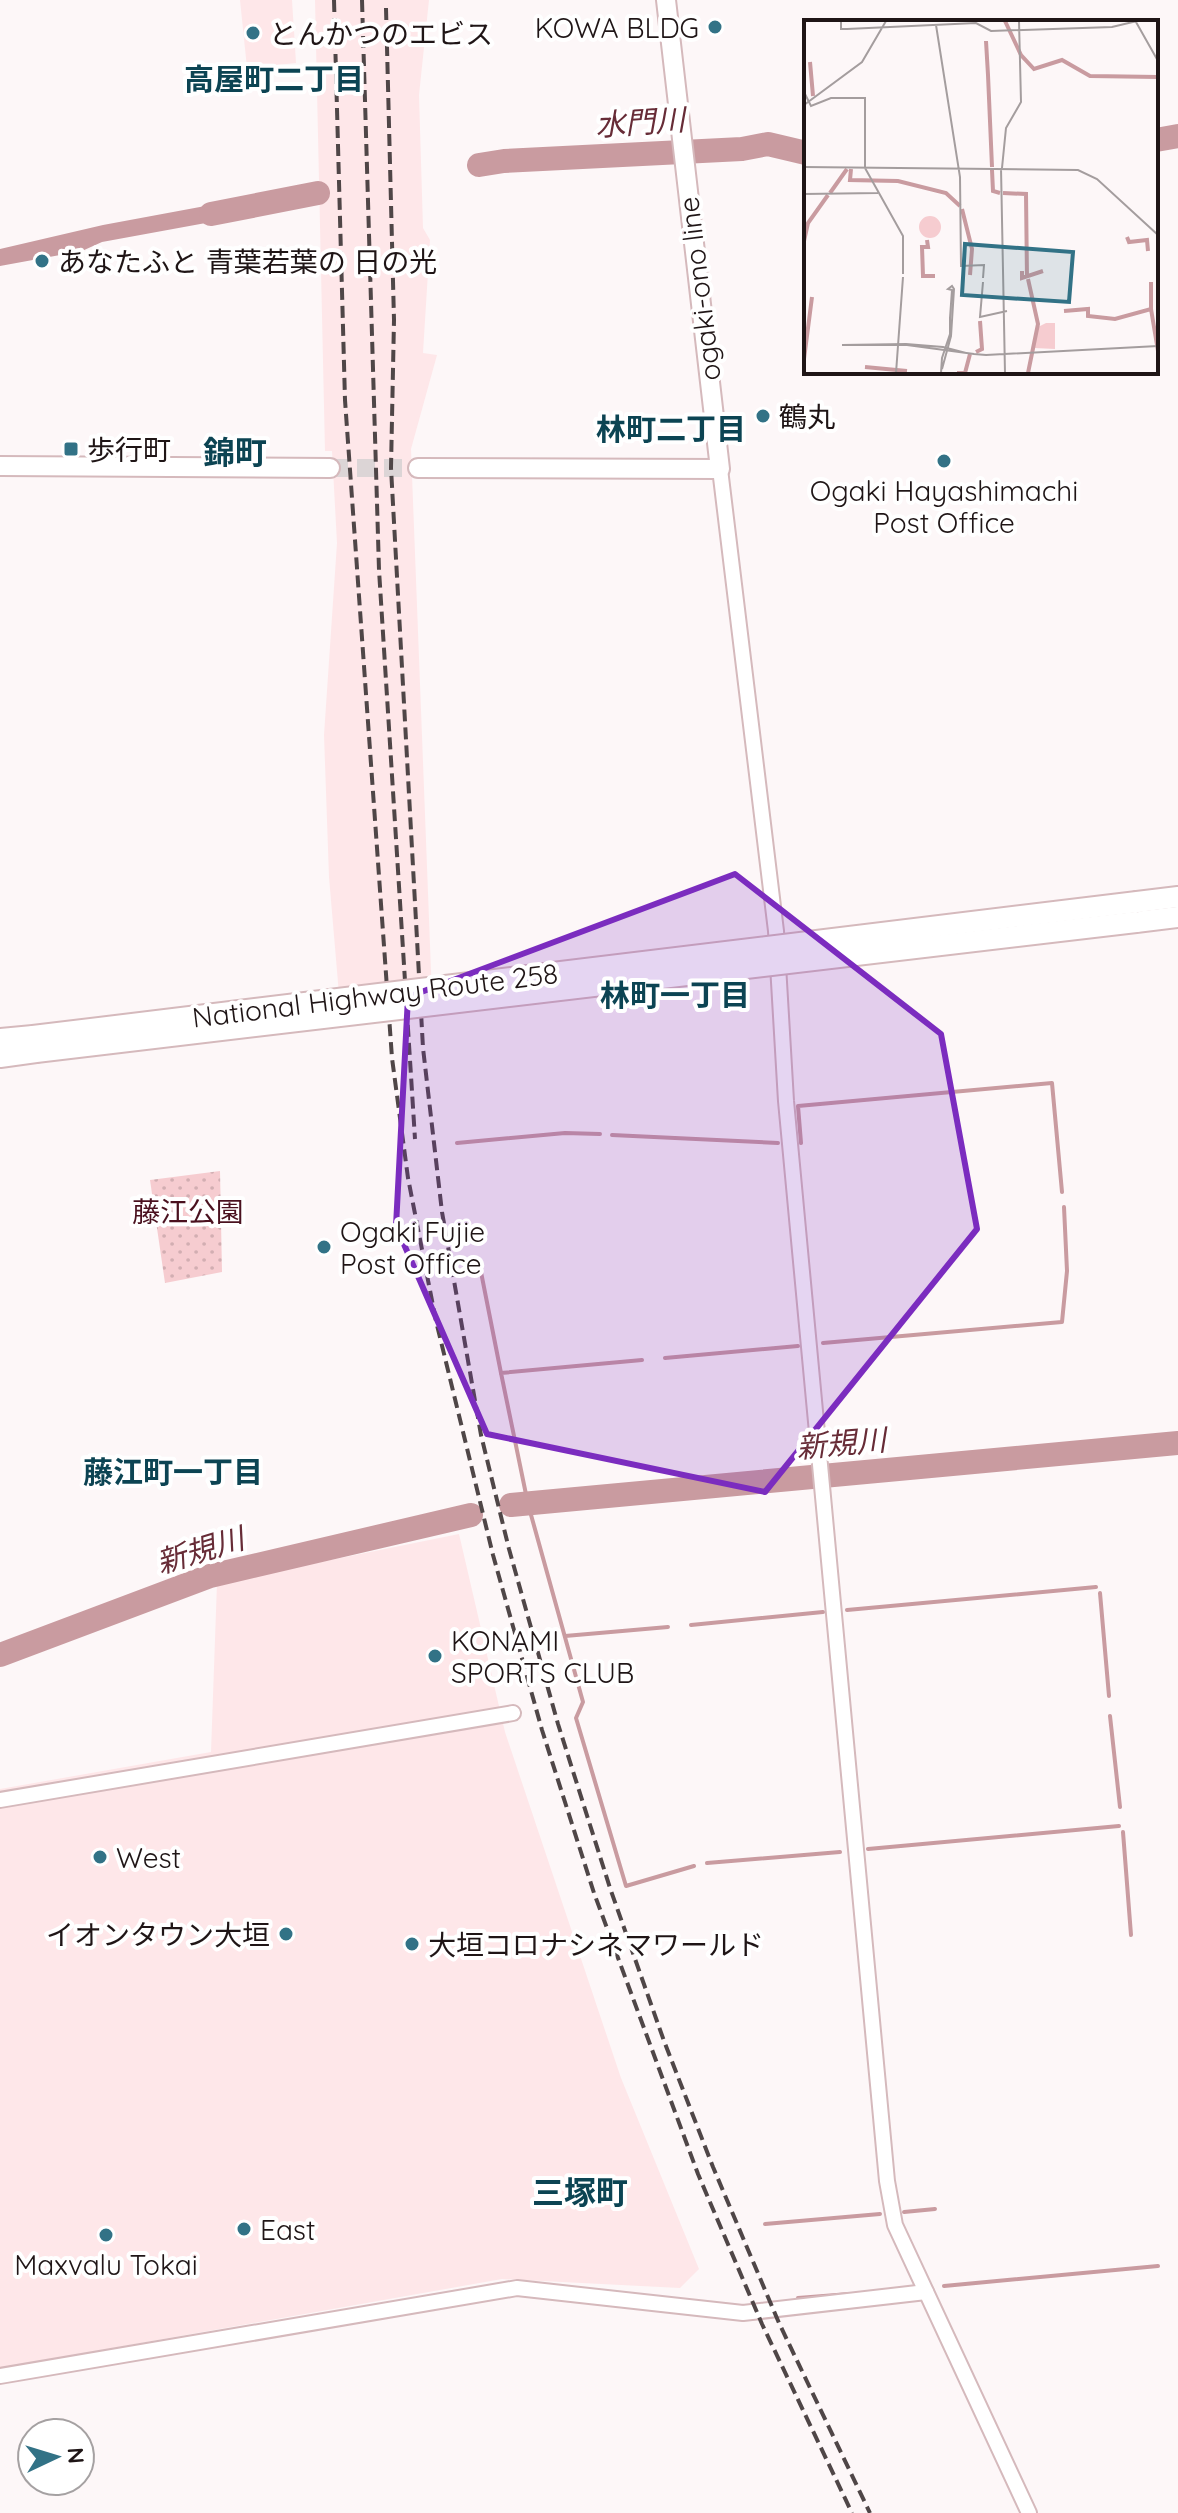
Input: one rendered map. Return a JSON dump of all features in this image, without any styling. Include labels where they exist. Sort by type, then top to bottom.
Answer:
[{"type":"highway","name":"National Highway Route 258","points":[[0,1057],[35,1044],[1137,912],[1178,897]]},
{"type":"highway","name":"National Highway Route 258","points":[[1137,912],[1178,917]]},
{"type":"highway","name":"National Highway Route 258","points":[[0,1039],[35,1044]]},
{"type":"main road","name":"ogaki-ono line","points":[[666,0],[720,469]]},
{"type":"main road","points":[[0,466],[330,468]]},
{"type":"main road","points":[[418,468],[720,469]]},
{"type":"street","points":[[720,469],[776,931],[786,1101],[887,2181],[895,2225],[1029,2513]]},
{"type":"street","points":[[0,1800],[513,1713]]},
{"type":"street","points":[[0,2376],[517,2288],[743,2313],[926,2292]]},
{"type":"highlighted area","points":[[735,874],[941,1034],[977,1229],[765,1492],[487,1434],[396,1226],[408,997]]},
{"type":"shaded area","points":[[240,0],[292,0],[296,63],[247,68]]},
{"type":"shaded area","points":[[315,0],[429,0],[419,95],[423,228],[430,240],[423,353],[437,355],[411,449],[432,997],[340,1006],[329,877],[324,735],[337,543],[332,451],[325,451]]},
{"type":"shaded area","points":[[243,199],[244,216],[102,242],[82,251],[0,266],[0,249],[103,225]]},
{"type":"shaded area","name":"イオンタウン大垣","points":[[459,1534],[505,1732],[621,2078],[699,2269],[680,2288],[502,2279],[0,2368],[0,1789],[211,1752],[217,1583]]},
{"type":"green space","name":"藤江公園","points":[[220,1171],[222,1272],[165,1283],[150,1180]]},
{"type":"waterway","name":"水門川","points":[[1158,140],[1178,136]]},
{"type":"waterway","name":"水門川","points":[[479,165],[504,161],[742,149],[768,144],[804,153]]},
{"type":"waterway","name":"水門川","points":[[211,214],[318,193]]},
{"type":"waterway","points":[[801,1143],[798,1106],[1052,1083],[1062,1192]]},
{"type":"waterway","points":[[457,1143],[565,1133],[600,1134]]},
{"type":"waterway","points":[[612,1135],[778,1143]]},
{"type":"waterway","points":[[823,1343],[1062,1322],[1067,1271],[1064,1207]]},
{"type":"waterway","points":[[479,1262],[501,1373]]},
{"type":"waterway","points":[[665,1358],[798,1346]]},
{"type":"waterway","points":[[642,1360],[501,1373],[528,1504],[583,1702],[576,1718],[626,1886],[694,1866]]},
{"type":"waterway","name":"新規川","points":[[511,1505],[1178,1443]]},
{"type":"waterway","name":"新規川","points":[[0,1655],[210,1576],[471,1515]]},
{"type":"waterway","points":[[847,1610],[1096,1587]]},
{"type":"waterway","points":[[1100,1593],[1109,1696]]},
{"type":"waterway","points":[[691,1625],[823,1612]]},
{"type":"waterway","points":[[565,1636],[668,1627]]},
{"type":"waterway","points":[[1110,1716],[1120,1807]]},
{"type":"waterway","points":[[868,1849],[1119,1826]]},
{"type":"waterway","points":[[1123,1832],[1131,1935]]},
{"type":"waterway","points":[[707,1863],[840,1852]]},
{"type":"waterway","points":[[904,2212],[935,2209]]},
{"type":"waterway","points":[[765,2224],[880,2214]]},
{"type":"waterway","points":[[944,2286],[1158,2266]]},
{"type":"waterway","points":[[798,2298],[849,2294]]},
{"type":"tunnel","points":[[330,468],[418,468]]},
{"type":"railway","points":[[334,0],[345,400],[392,1058],[408,1178],[436,1321],[493,1555],[542,1730],[594,1893],[698,2174],[762,2324],[852,2513]]},
{"type":"railway","points":[[362,0],[379,570],[415,1139]]},
{"type":"railway","points":[[386,8],[394,320],[391,468],[423,1048],[442,1212],[481,1435],[558,1724],[610,1888],[664,2041],[779,2323],[870,2513]]},
{"type":"place","name":"KOWA BLDG","points":[[715,27]]},
{"type":"place","name":"とんかつのエビス","points":[[253,33]]},
{"type":"place","name":"あなたふと 青葉若葉の 日の光","points":[[42,261]]},
{"type":"place","name":"鶴丸","points":[[763,416]]},
{"type":"place","name":"歩行町","points":[[71,449]]},
{"type":"place","name":"Ogaki Hayashimachi Post Office","points":[[944,461]]},
{"type":"place","name":"Ogaki Fujie Post Office","points":[[324,1247]]},
{"type":"place","name":"KONAMI SPORTS CLUB","points":[[435,1656]]},
{"type":"place","name":"West","points":[[100,1857]]},
{"type":"place","name":"イオンタウン大垣","points":[[286,1934]]},
{"type":"place","name":"大垣コロナシネマワールド","points":[[412,1944]]},
{"type":"place","name":"East","points":[[244,2229]]},
{"type":"place","name":"Maxvalu Tokai","points":[[106,2235]]},
{"type":"district","name":"高屋町二丁目","points":[[274,79]]},
{"type":"district","name":"林町二丁目","points":[[671,429]]},
{"type":"district","name":"錦町","points":[[235,452]]},
{"type":"district","name":"林町一丁目","points":[[675,995]]},
{"type":"district","name":"藤江町一丁目","points":[[173,1472]]},
{"type":"district","name":"三塚町","points":[[580,2192]]}]
